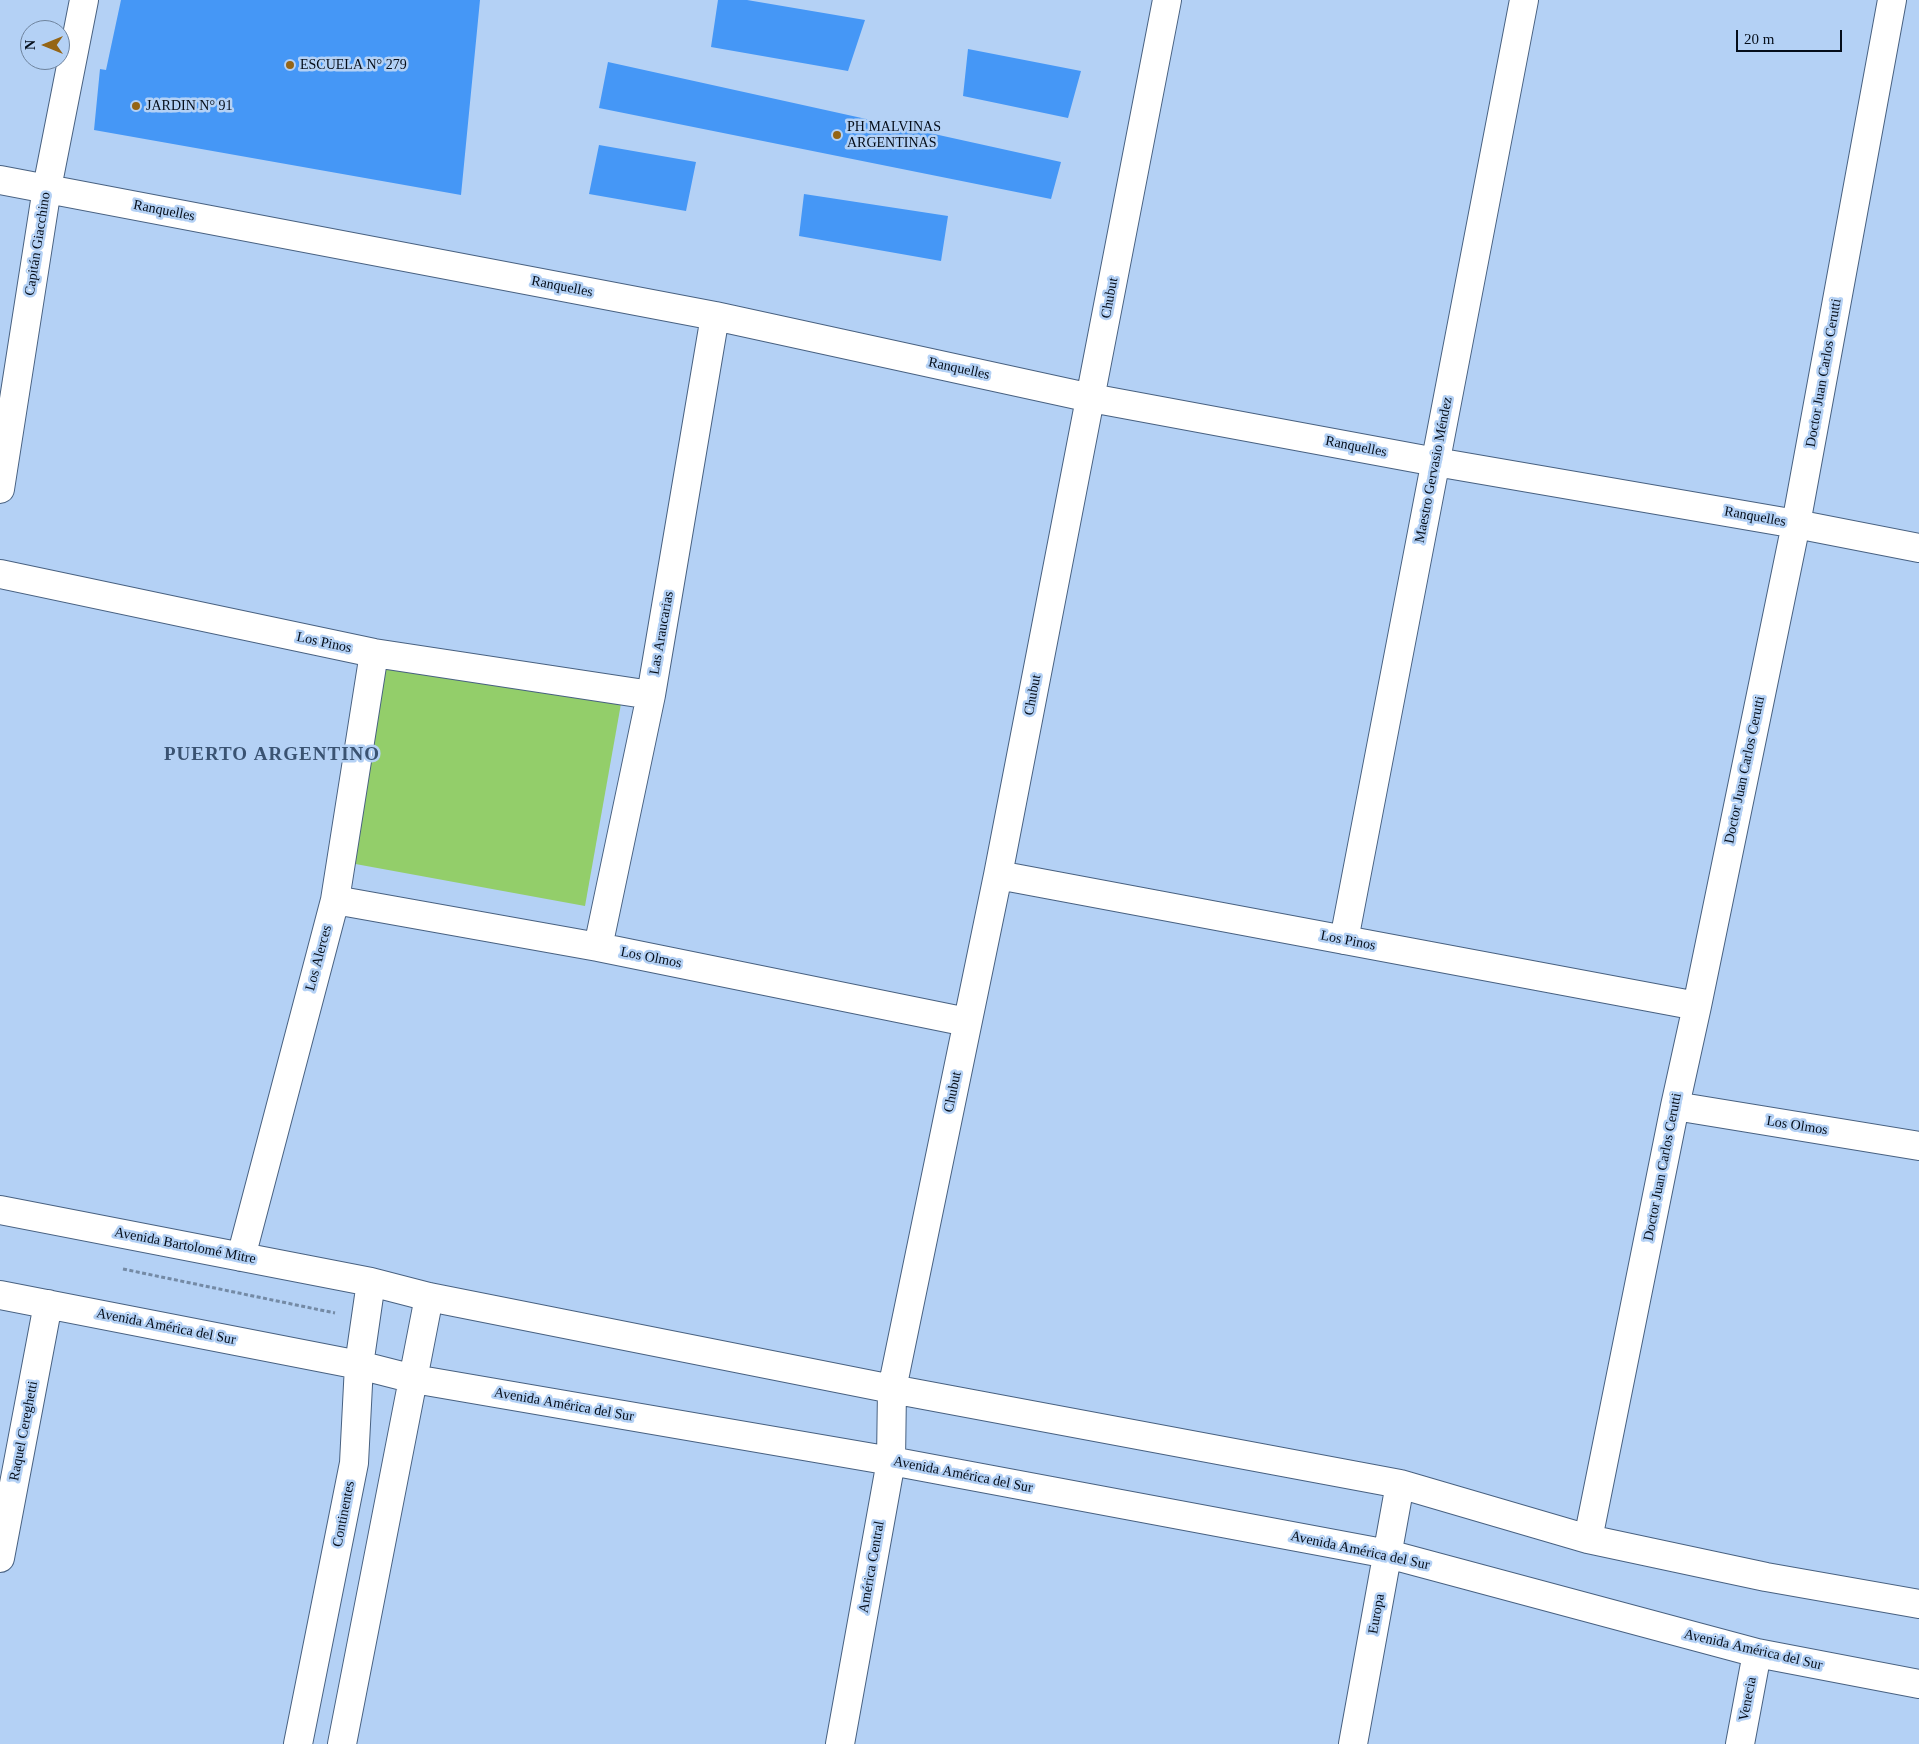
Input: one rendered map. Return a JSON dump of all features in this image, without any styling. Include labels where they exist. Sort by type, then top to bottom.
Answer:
[{"type":"street","name":"Capitán Giacchino","points":[[0,489],[47,188],[84,0]]},
{"type":"street","name":"Chubut","points":[[892,1389],[998,875],[1167,0]]},
{"type":"street","name":"Maestro Gervasio Méndez","points":[[1344,940],[1524,0]]},
{"type":"street","name":"Doctor Juan Carlos Cerutti","points":[[1588,1539],[1675,1106],[1796,524],[1892,0]]},
{"type":"street","name":"Ranquelles","points":[[0,180],[715,316],[1091,398],[1436,462],[1796,524],[1919,548]]},
{"type":"street","name":"Las Araucarias","points":[[598,947],[651,696],[715,316]]},
{"type":"street","name":"Los Pinos","points":[[0,574],[374,653],[651,696]]},
{"type":"street","name":"Los Alerces","points":[[240,1257],[334,900],[374,653]]},
{"type":"street","name":"Los Pinos","points":[[998,875],[1697,1006]]},
{"type":"street","name":"Los Olmos","points":[[334,900],[598,947],[967,1022]]},
{"type":"street","name":"Los Olmos","points":[[1675,1106],[1919,1146]]},
{"type":"street","name":"Avenida Bartolomé Mitre","points":[[0,1210],[371,1282]]},
{"type":"street","points":[[371,1282],[429,1297],[892,1389],[1400,1484],[1588,1539],[1766,1577],[1919,1604]]},
{"type":"street","name":"Continentes","points":[[298,1744],[354,1463],[359,1365],[371,1282]]},
{"type":"street","name":"Avenida América del Sur","points":[[0,1295],[359,1365],[414,1379],[891,1461],[1388,1554],[1757,1654],[1919,1684]]},
{"type":"street","points":[[342,1744],[429,1297]]},
{"type":"street","name":"Raquel Cereghetti","points":[[0,1558],[48,1304]]},
{"type":"street","name":"América Central","points":[[840,1744],[891,1461],[892,1389]]},
{"type":"street","name":"Europa","points":[[1353,1744],[1400,1484]]},
{"type":"street","name":"Venecia","points":[[1740,1744],[1757,1654]]},
{"type":"green space","points":[[387,656],[622,698],[585,906],[350,863]]},
{"type":"building","name":"ESCUELA N° 279","points":[[121,0],[480,0],[461,195],[94,130],[100,69],[106,70]]},
{"type":"building","points":[[718,0],[747,0],[865,20],[848,71],[711,47]]},
{"type":"building","name":"PH MALVINAS ARGENTINAS","points":[[968,49],[1081,71],[1068,118],[963,96]]},
{"type":"building","name":"PH MALVINAS ARGENTINAS","points":[[608,62],[1061,162],[1051,199],[599,108]]},
{"type":"building","points":[[599,145],[696,162],[686,211],[589,194]]},
{"type":"building","points":[[804,194],[948,216],[941,261],[799,236]]},
{"type":"place","name":"ESCUELA N° 279","points":[[290,65]]},
{"type":"place","name":"JARDIN N° 91","points":[[136,106]]},
{"type":"place","name":"PH MALVINAS ARGENTINAS","points":[[837,135]]},
{"type":"district","name":"PUERTO ARGENTINO","points":[[272,755]]}]
